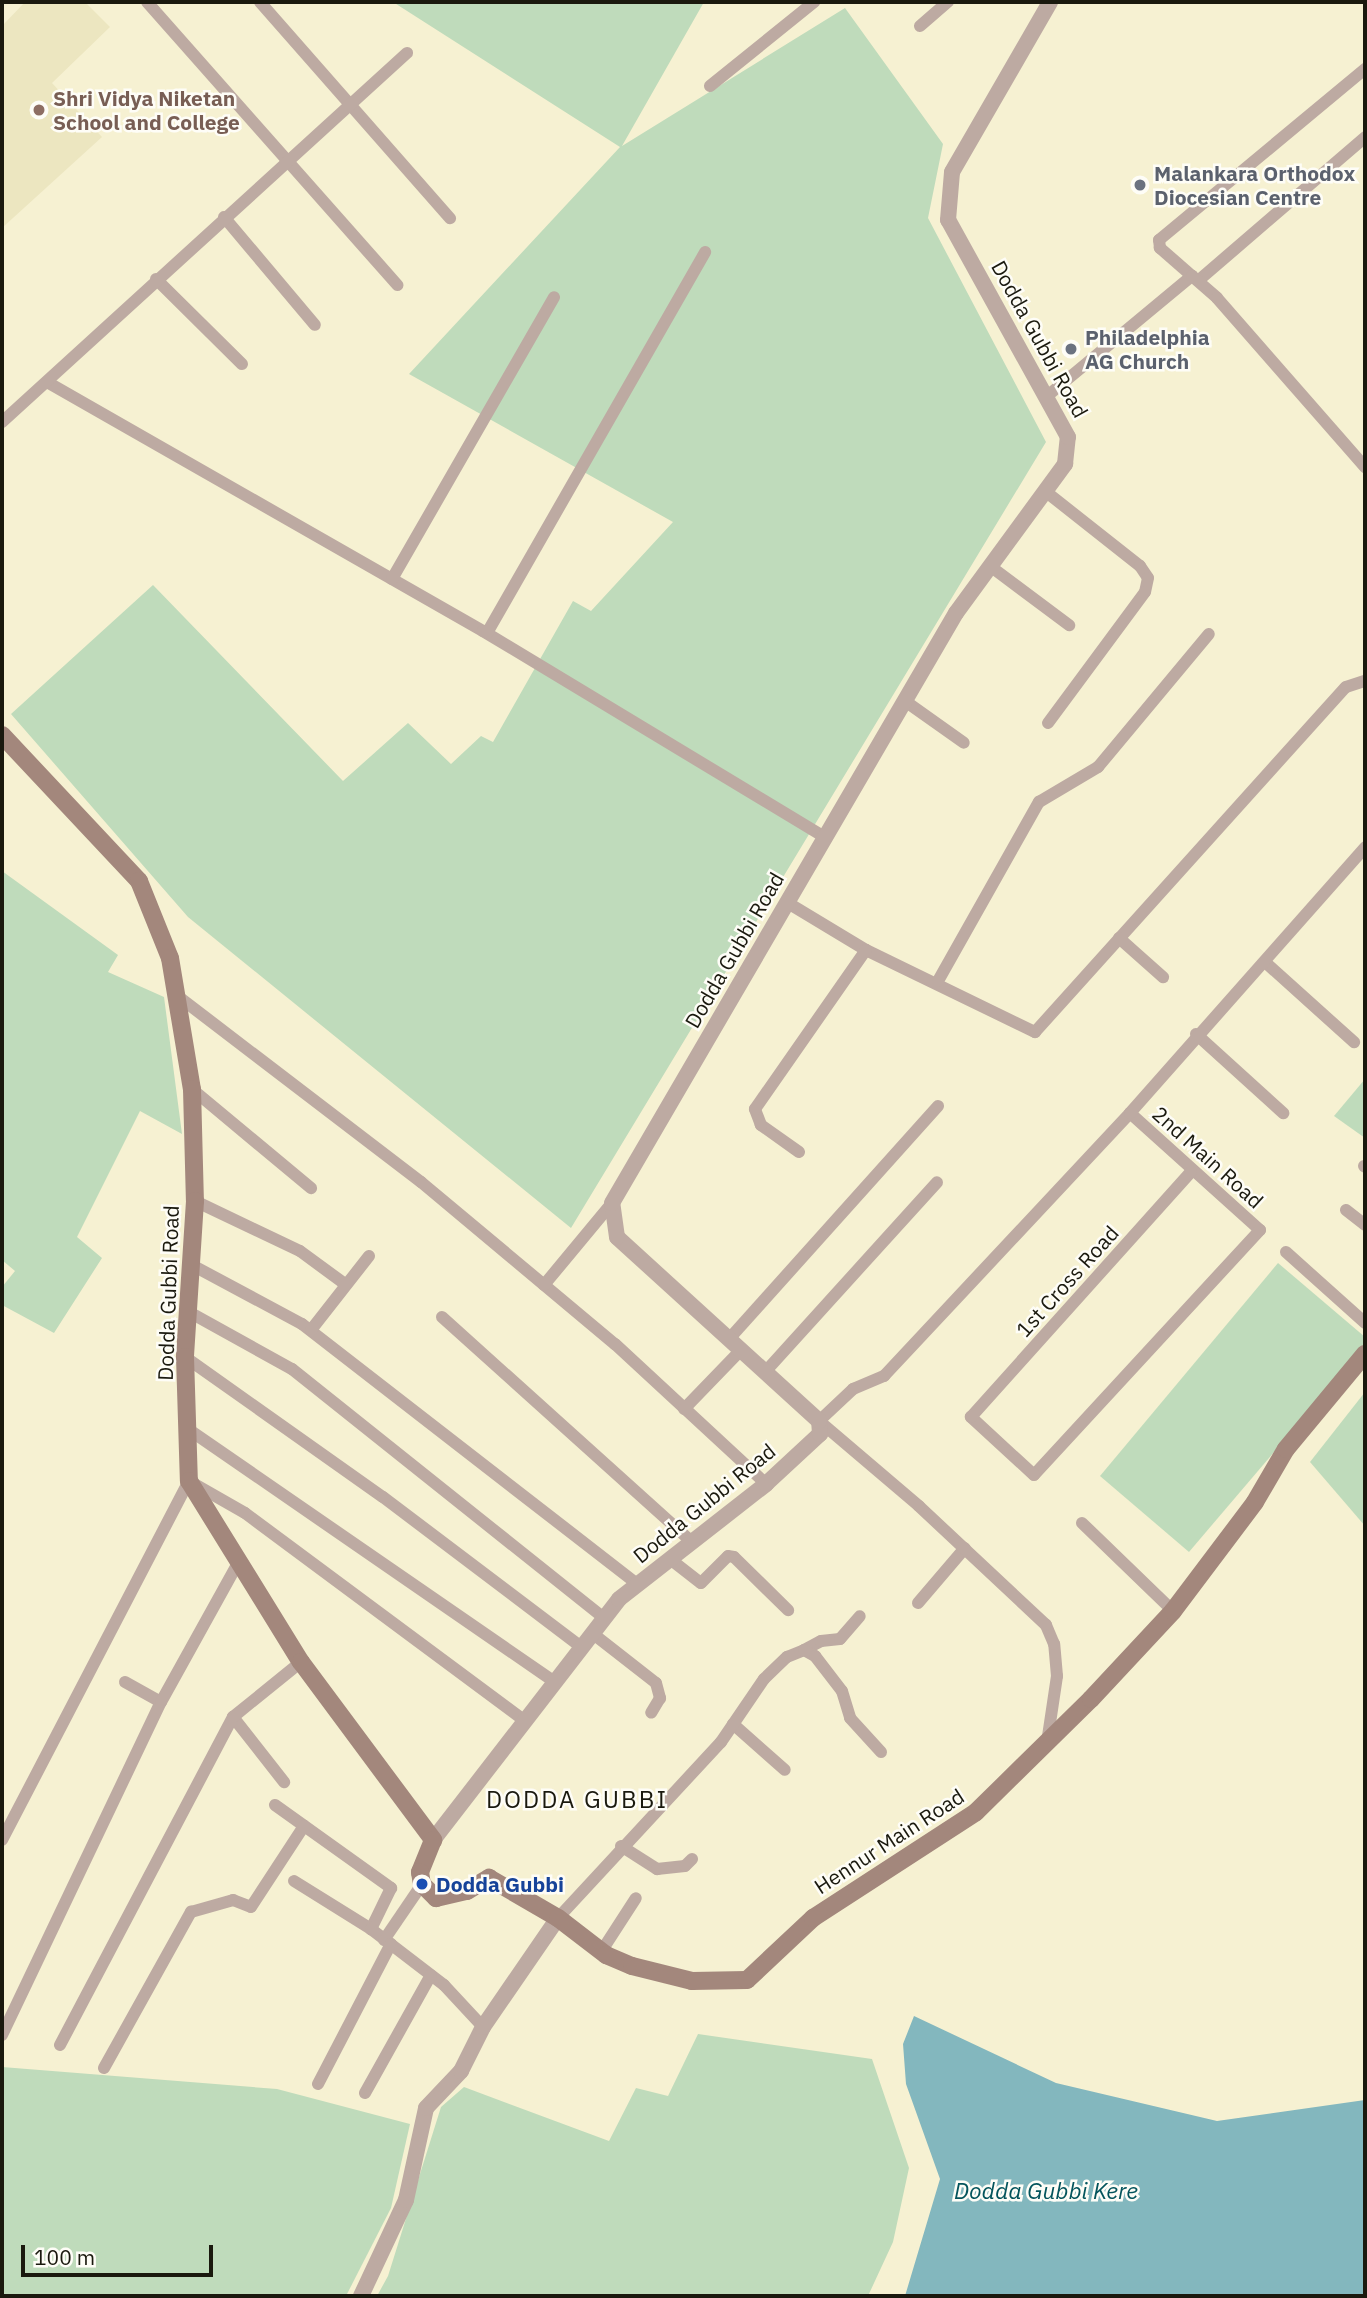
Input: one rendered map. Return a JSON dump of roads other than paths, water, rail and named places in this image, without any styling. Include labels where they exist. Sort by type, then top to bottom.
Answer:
[{"type":"main road","name":"Dodda Gubbi Road","points":[[2,735],[139,881],[170,958],[192,1088],[195,1201],[185,1357],[190,1481],[301,1662],[372,1751],[433,1840]]},
{"type":"main road","name":"Hennur Main Road","points":[[422,1884],[436,1898],[447,1898],[489,1878],[558,1918],[601,1952],[632,1966],[692,1981],[747,1980],[813,1918],[976,1812],[1047,1743],[1173,1611],[1255,1502],[1286,1449],[1365,1354]]},
{"type":"main road","points":[[422,1884],[422,1865],[433,1840]]},
{"type":"street","points":[[147,2],[397,285]]},
{"type":"street","points":[[260,2],[352,102],[450,218]]},
{"type":"street","points":[[710,86],[814,2]]},
{"type":"street","points":[[920,26],[948,2]]},
{"type":"street","name":"Dodda Gubbi Road","points":[[612,1203],[956,613],[1065,464],[1069,436],[948,220],[952,172],[1049,2]]},
{"type":"street","points":[[2,422],[407,53]]},
{"type":"street","points":[[1365,69],[1159,240],[1160,248],[1196,278],[1365,467]]},
{"type":"street","points":[[1046,397],[1196,278],[1365,137]]},
{"type":"street","points":[[225,217],[315,325]]},
{"type":"street","points":[[487,633],[705,252]]},
{"type":"street","points":[[156,279],[242,364]]},
{"type":"street","points":[[392,579],[554,297]]},
{"type":"street","points":[[47,382],[487,633],[826,838]]},
{"type":"street","points":[[1045,491],[1140,566],[1148,578],[1145,592],[1048,723]]},
{"type":"street","points":[[990,566],[1069,625]]},
{"type":"street","points":[[938,981],[1039,802],[1098,767],[1209,634]]},
{"type":"street","points":[[788,903],[866,950],[938,981],[1035,1032],[1346,687],[1365,681]]},
{"type":"street","points":[[905,701],[964,743]]},
{"type":"street","points":[[819,1421],[853,1390],[884,1376],[1130,1113],[1196,1034],[1265,962],[1365,847]]},
{"type":"street","points":[[1119,938],[1163,977]]},
{"type":"street","points":[[799,1152],[761,1125],[755,1109],[866,950]]},
{"type":"street","points":[[1265,962],[1354,1042]]},
{"type":"street","points":[[174,994],[421,1182],[544,1285],[766,1485]]},
{"type":"street","points":[[1196,1034],[1283,1113]]},
{"type":"street","points":[[192,1088],[311,1188]]},
{"type":"street","points":[[684,1409],[735,1344],[938,1106]]},
{"type":"street","name":"2nd Main Road","points":[[971,1417],[1034,1475],[1260,1230],[1191,1172],[1130,1113]]},
{"type":"street","name":"1st Cross Road","points":[[971,1417],[1191,1172]]},
{"type":"street","points":[[765,1372],[937,1182]]},
{"type":"street","points":[[195,1201],[300,1251],[345,1284]]},
{"type":"street","points":[[544,1285],[612,1203]]},
{"type":"street","points":[[612,1203],[617,1237],[1037,1614],[1055,1644],[1056,1685],[1047,1743]]},
{"type":"street","points":[[1346,1210],[1365,1225]]},
{"type":"street","points":[[1286,1252],[1365,1323]]},
{"type":"street","points":[[310,1330],[369,1256]]},
{"type":"street","points":[[191,1264],[310,1330],[637,1584]]},
{"type":"street","points":[[189,1312],[292,1369],[604,1618]]},
{"type":"street","points":[[442,1317],[692,1542]]},
{"type":"street","points":[[185,1357],[383,1497],[582,1647]]},
{"type":"street","name":"Dodda Gubbi Road","points":[[433,1840],[604,1618],[637,1584],[766,1485],[820,1434],[819,1421]]},
{"type":"street","points":[[188,1429],[555,1682]]},
{"type":"street","points":[[2,1840],[190,1481],[245,1513],[524,1721]]},
{"type":"street","points":[[1082,1523],[1173,1611]]},
{"type":"street","points":[[918,1602],[965,1548]]},
{"type":"street","points":[[670,1559],[701,1583],[728,1556],[734,1557],[788,1610]]},
{"type":"street","points":[[2,2035],[161,1702],[238,1563]]},
{"type":"street","points":[[360,2296],[406,2200],[426,2108],[461,2071],[483,2027],[558,1918],[733,1724],[764,1679],[786,1657],[821,1641],[840,1639],[860,1616]]},
{"type":"street","points":[[592,1633],[656,1684],[660,1698],[651,1713]]},
{"type":"street","points":[[804,1650],[815,1656],[842,1690],[850,1718],[881,1752]]},
{"type":"street","points":[[61,2045],[233,1717],[301,1662]]},
{"type":"street","points":[[125,1682],[161,1702]]},
{"type":"street","points":[[233,1717],[284,1782]]},
{"type":"street","points":[[733,1724],[785,1770]]},
{"type":"street","points":[[275,1805],[391,1888],[410,1891],[422,1884]]},
{"type":"street","points":[[104,2068],[191,1912],[233,1900],[251,1907],[304,1826]]},
{"type":"street","points":[[621,1846],[657,1869],[685,1866],[692,1859]]},
{"type":"street","points":[[294,1881],[371,1929],[431,1975],[483,2027]]},
{"type":"street","points":[[318,2084],[387,1942],[422,1884]]},
{"type":"street","points":[[371,1929],[391,1888]]},
{"type":"street","points":[[601,1952],[636,1898]]},
{"type":"street","points":[[365,2093],[431,1975]]},
{"type":"water","name":"Dodda Gubbi Kere","points":[[914,2016],[1056,2083],[1217,2121],[1365,2100],[1365,2296],[905,2296],[940,2179],[906,2084],[903,2044]]},
{"type":"place","name":"Shri Vidya Niketan School and College","points":[[39,110]]},
{"type":"place","name":"Malankara Orthodox Diocesian Centre","points":[[1140,185]]},
{"type":"place","name":"Philadelphia AG Church","points":[[1071,349]]},
{"type":"place","name":"Dodda Gubbi","points":[[422,1884]]},
{"type":"district","name":"DODDA GUBBI","points":[[577,1800]]}]
